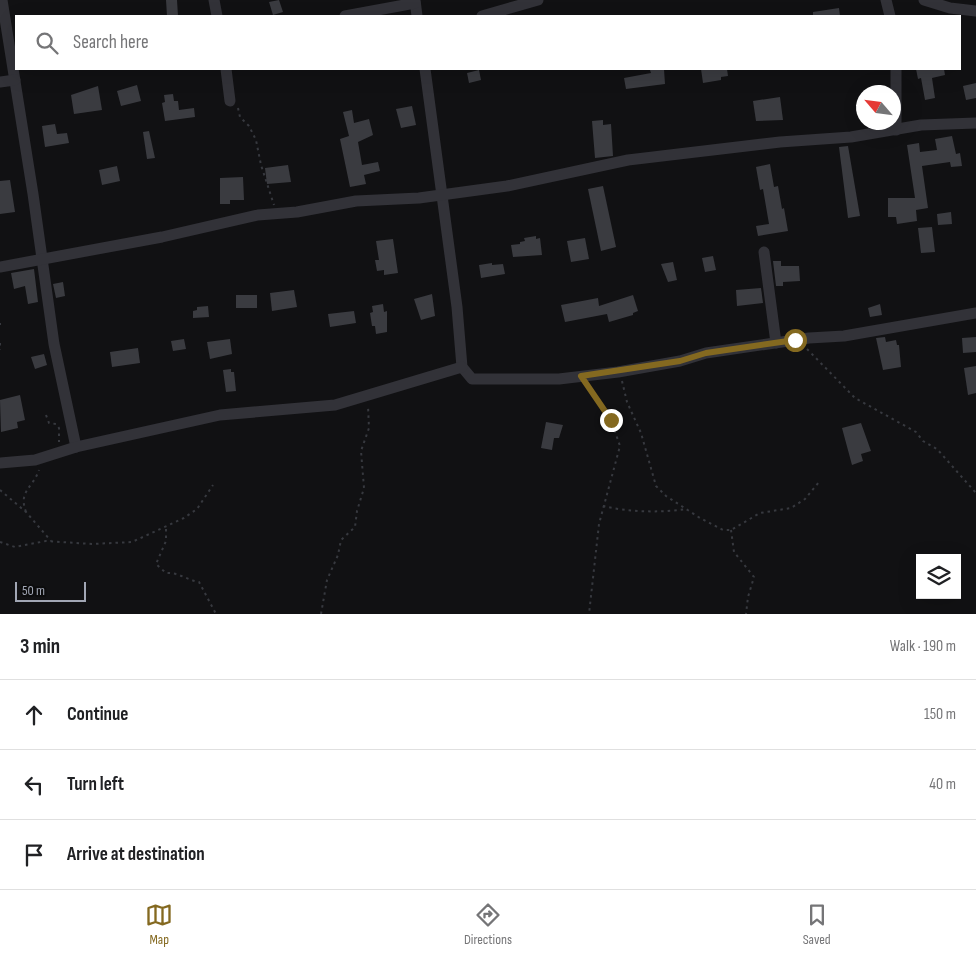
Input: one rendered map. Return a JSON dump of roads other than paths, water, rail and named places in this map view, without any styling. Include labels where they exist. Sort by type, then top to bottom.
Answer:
[{"type":"street","points":[[2,0],[14,68],[54,344],[76,447]]},
{"type":"street","points":[[214,0],[216,15]]},
{"type":"street","points":[[486,15],[538,0]]},
{"type":"street","points":[[886,0],[890,15]]},
{"type":"street","points":[[924,0],[950,8],[976,11]]},
{"type":"street","points":[[350,15],[415,2],[417,15]]},
{"type":"street","points":[[226,70],[230,101]]},
{"type":"street","points":[[425,70],[457,307],[462,368],[472,379],[558,379],[618,372],[680,361],[706,353],[795,340],[844,336],[976,313]]},
{"type":"street","points":[[896,70],[896,85]]},
{"type":"street","points":[[0,82],[15,80]]},
{"type":"street","points":[[901,129],[921,125],[976,123]]},
{"type":"street","points":[[0,267],[42,257],[95,250],[276,213],[356,201],[419,198],[507,186],[628,160],[780,142],[851,137],[896,130]]},
{"type":"street","points":[[764,252],[776,343]]},
{"type":"street","points":[[0,463],[35,460],[76,447],[220,415],[335,405],[462,368]]}]
